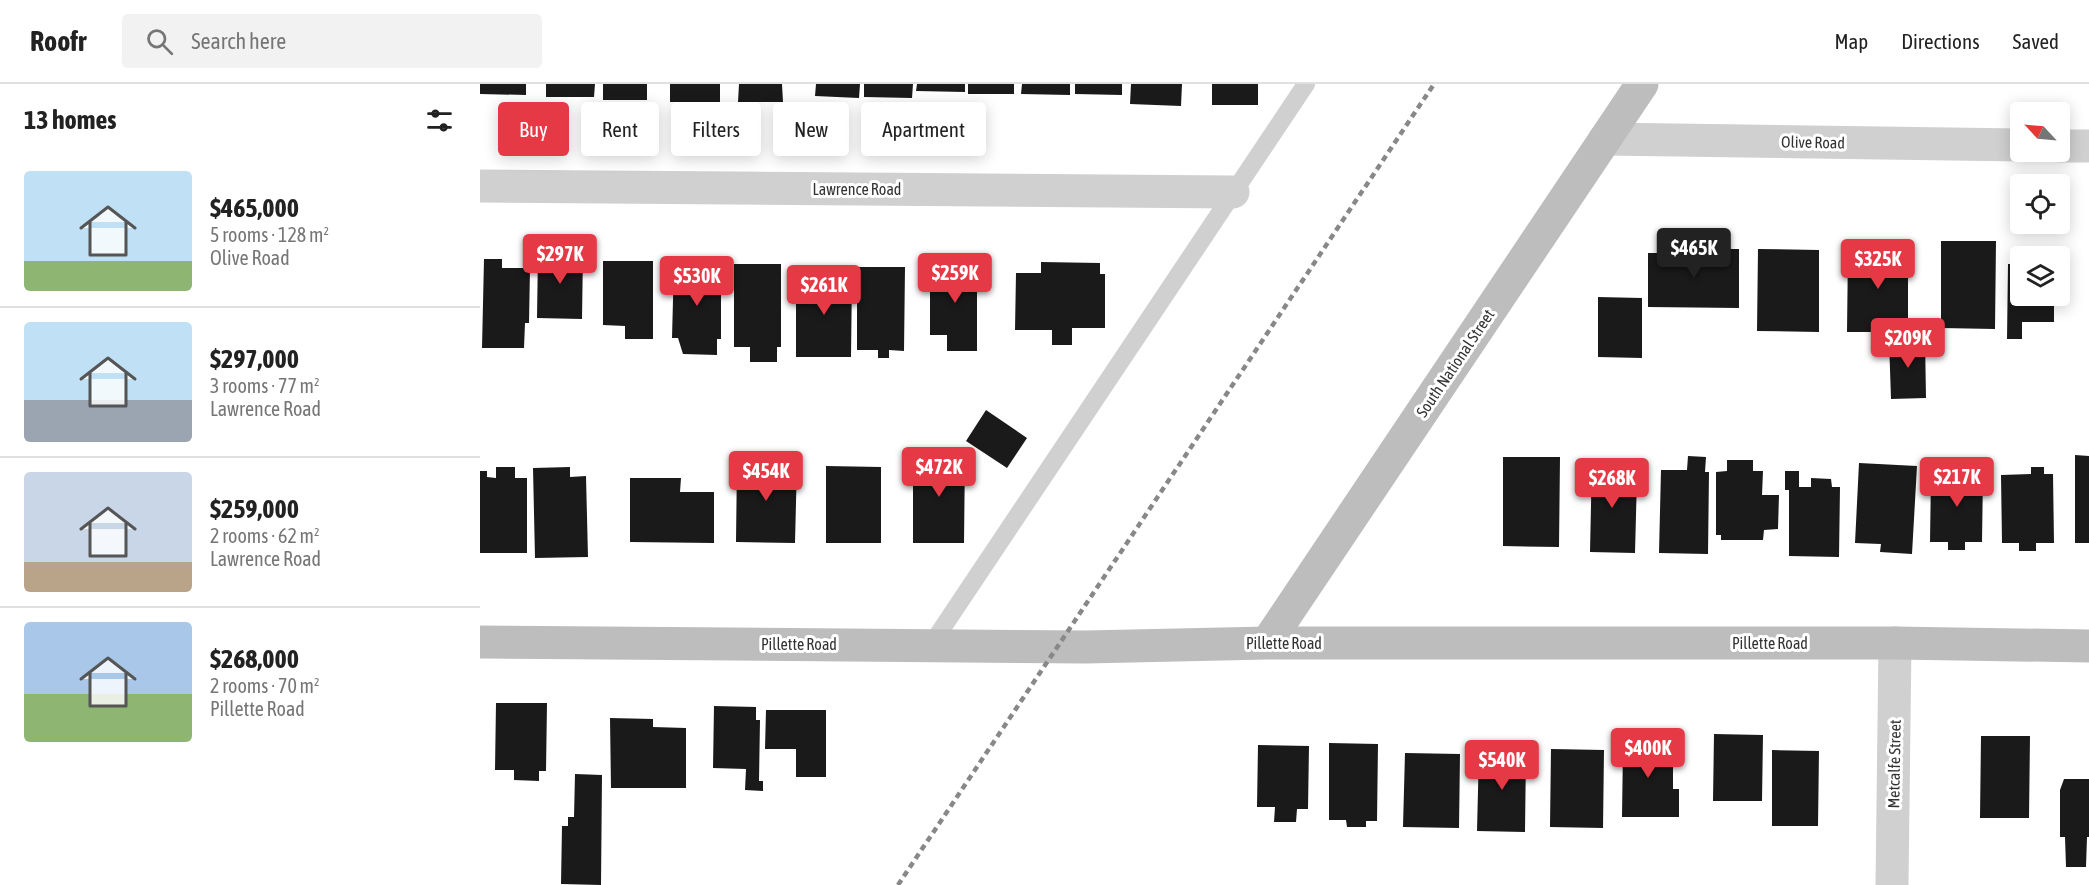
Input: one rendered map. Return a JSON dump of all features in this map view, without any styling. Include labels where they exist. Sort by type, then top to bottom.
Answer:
[{"type":"street","name":"South National Street","points":[[1268,643],[1642,84]]},
{"type":"street","name":"Olive Road","points":[[1605,139],[2010,145]]},
{"type":"street","points":[[2070,146],[2089,146]]},
{"type":"street","name":"Lawrence Road","points":[[480,186],[1233,192]]},
{"type":"street","name":"Pillette Road","points":[[480,642],[1086,647],[1268,643],[1895,643],[2089,646]]},
{"type":"street","name":"Metcalfe Street","points":[[1892,885],[1895,643]]},
{"type":"lane","points":[[931,645],[1306,84]]},
{"type":"building","points":[[480,84],[526,84],[526,95],[480,94]]},
{"type":"building","points":[[546,84],[595,84],[594,97],[546,97]]},
{"type":"building","points":[[603,84],[647,84],[647,100],[603,100]]},
{"type":"building","points":[[670,84],[720,84],[720,102],[670,102]]},
{"type":"building","points":[[739,84],[782,84],[783,102],[738,102]]},
{"type":"building","points":[[816,84],[860,84],[859,98],[815,96]]},
{"type":"building","points":[[864,84],[913,84],[912,98],[864,97]]},
{"type":"building","points":[[917,84],[965,84],[965,92],[916,91]]},
{"type":"building","points":[[968,84],[1014,84],[1014,94],[968,94]]},
{"type":"building","points":[[1022,84],[1070,84],[1070,95],[1021,94]]},
{"type":"building","points":[[1075,84],[1122,84],[1122,95],[1075,94]]},
{"type":"building","points":[[1131,84],[1182,84],[1181,106],[1130,104]]},
{"type":"building","points":[[1212,84],[1258,84],[1258,105],[1212,105]]},
{"type":"building","points":[[1941,241],[1996,241],[1995,329],[1941,328]]},
{"type":"building","points":[[1875,244],[1902,244],[1908,250],[1908,332],[1847,332],[1848,250],[1875,251]]},
{"type":"building","points":[[1688,249],[1739,249],[1739,308],[1648,307],[1648,253],[1688,253]]},
{"type":"building","points":[[1758,249],[1819,250],[1819,332],[1757,331]]},
{"type":"building","points":[[538,252],[583,252],[582,319],[537,318]]},
{"type":"building","points":[[484,259],[502,259],[502,268],[530,268],[529,323],[525,323],[524,348],[482,348]]},
{"type":"building","points":[[603,261],[653,261],[653,339],[625,339],[625,326],[603,325]]},
{"type":"building","points":[[674,262],[721,262],[721,339],[717,339],[717,355],[683,354],[678,338],[672,338]]},
{"type":"building","points":[[1041,262],[1100,263],[1100,274],[1105,274],[1105,328],[1072,328],[1072,345],[1052,345],[1052,330],[1015,330],[1016,273],[1041,273]]},
{"type":"building","points":[[930,263],[977,263],[977,351],[947,351],[947,335],[930,335]]},
{"type":"building","points":[[734,264],[781,264],[781,347],[777,347],[777,362],[750,362],[750,347],[734,347]]},
{"type":"building","points":[[2008,264],[2010,264],[2010,306],[2054,306],[2054,322],[2022,322],[2022,339],[2007,339]]},
{"type":"building","points":[[857,267],[905,267],[904,351],[889,350],[889,358],[878,358],[878,350],[857,350]]},
{"type":"building","points":[[796,276],[852,276],[851,357],[796,357]]},
{"type":"building","points":[[1598,297],[1642,298],[1642,358],[1598,357]]},
{"type":"building","points":[[1925,339],[1926,398],[1891,399],[1889,340]]},
{"type":"building","points":[[986,410],[1027,438],[1007,468],[966,441]]},
{"type":"building","points":[[913,453],[965,453],[964,543],[913,543]]},
{"type":"building","points":[[2075,455],[2089,456],[2089,543],[2075,543]]},
{"type":"building","points":[[1688,456],[1706,457],[1705,472],[1709,472],[1708,554],[1659,553],[1661,470],[1687,470]]},
{"type":"building","points":[[1503,457],[1560,457],[1559,547],[1503,546]]},
{"type":"building","points":[[1592,458],[1619,459],[1619,476],[1637,477],[1635,553],[1590,552]]},
{"type":"building","points":[[1727,460],[1753,460],[1753,471],[1763,471],[1762,495],[1779,495],[1778,529],[1764,530],[1763,540],[1721,540],[1721,535],[1716,535],[1716,472],[1727,471]]},
{"type":"building","points":[[737,461],[797,462],[795,543],[736,542]]},
{"type":"building","points":[[1859,463],[1917,466],[1912,554],[1880,552],[1881,544],[1855,543]]},
{"type":"building","points":[[826,466],[881,467],[881,543],[826,543]]},
{"type":"building","points":[[1960,466],[1974,466],[1974,474],[1983,474],[1982,542],[1965,542],[1965,550],[1948,550],[1948,542],[1930,542],[1931,474],[1960,474]]},
{"type":"building","points":[[496,467],[515,467],[515,478],[527,478],[527,553],[480,553],[480,471],[487,471],[487,477],[496,478]]},
{"type":"building","points":[[570,467],[570,477],[586,476],[588,557],[535,558],[533,468]]},
{"type":"building","points":[[2031,467],[2044,467],[2044,474],[2053,474],[2054,543],[2036,543],[2036,551],[2019,551],[2019,543],[2002,543],[2001,475],[2031,474]]},
{"type":"building","points":[[1785,471],[1799,471],[1799,487],[1811,487],[1811,478],[1831,479],[1832,487],[1840,487],[1839,557],[1789,556],[1789,490],[1785,490]]},
{"type":"building","points":[[630,478],[681,478],[680,492],[714,492],[714,543],[630,542]]},
{"type":"building","points":[[496,703],[547,703],[546,771],[539,771],[539,781],[514,780],[514,770],[495,770]]},
{"type":"building","points":[[714,706],[756,707],[756,720],[760,720],[759,781],[763,781],[763,791],[745,790],[746,769],[713,768]]},
{"type":"building","points":[[766,710],[826,710],[826,777],[796,777],[796,749],[765,749]]},
{"type":"building","points":[[610,718],[653,719],[653,727],[686,728],[686,788],[611,788]]},
{"type":"building","points":[[1626,734],[1655,734],[1655,747],[1673,747],[1673,789],[1679,789],[1679,817],[1622,817],[1623,747],[1626,747]]},
{"type":"building","points":[[1714,734],[1763,735],[1762,801],[1713,801]]},
{"type":"building","points":[[1981,736],[2030,736],[2029,818],[1980,818]]},
{"type":"building","points":[[1329,743],[1378,744],[1377,821],[1366,821],[1366,827],[1347,827],[1346,820],[1329,820]]},
{"type":"building","points":[[1258,745],[1309,746],[1308,809],[1297,809],[1296,822],[1274,822],[1275,807],[1257,807]]},
{"type":"building","points":[[1551,749],[1604,750],[1603,828],[1550,827]]},
{"type":"building","points":[[1479,750],[1526,751],[1525,832],[1477,831]]},
{"type":"building","points":[[1772,750],[1819,751],[1818,826],[1772,826]]},
{"type":"building","points":[[1405,753],[1460,754],[1459,828],[1403,827]]},
{"type":"building","points":[[575,774],[602,775],[601,885],[561,884],[562,826],[568,826],[568,817],[574,817]]},
{"type":"building","points":[[2064,779],[2089,779],[2089,837],[2087,837],[2086,867],[2066,867],[2065,837],[2060,837],[2060,790]]},
{"type":"railway","points":[[898,885],[1434,84]]}]
